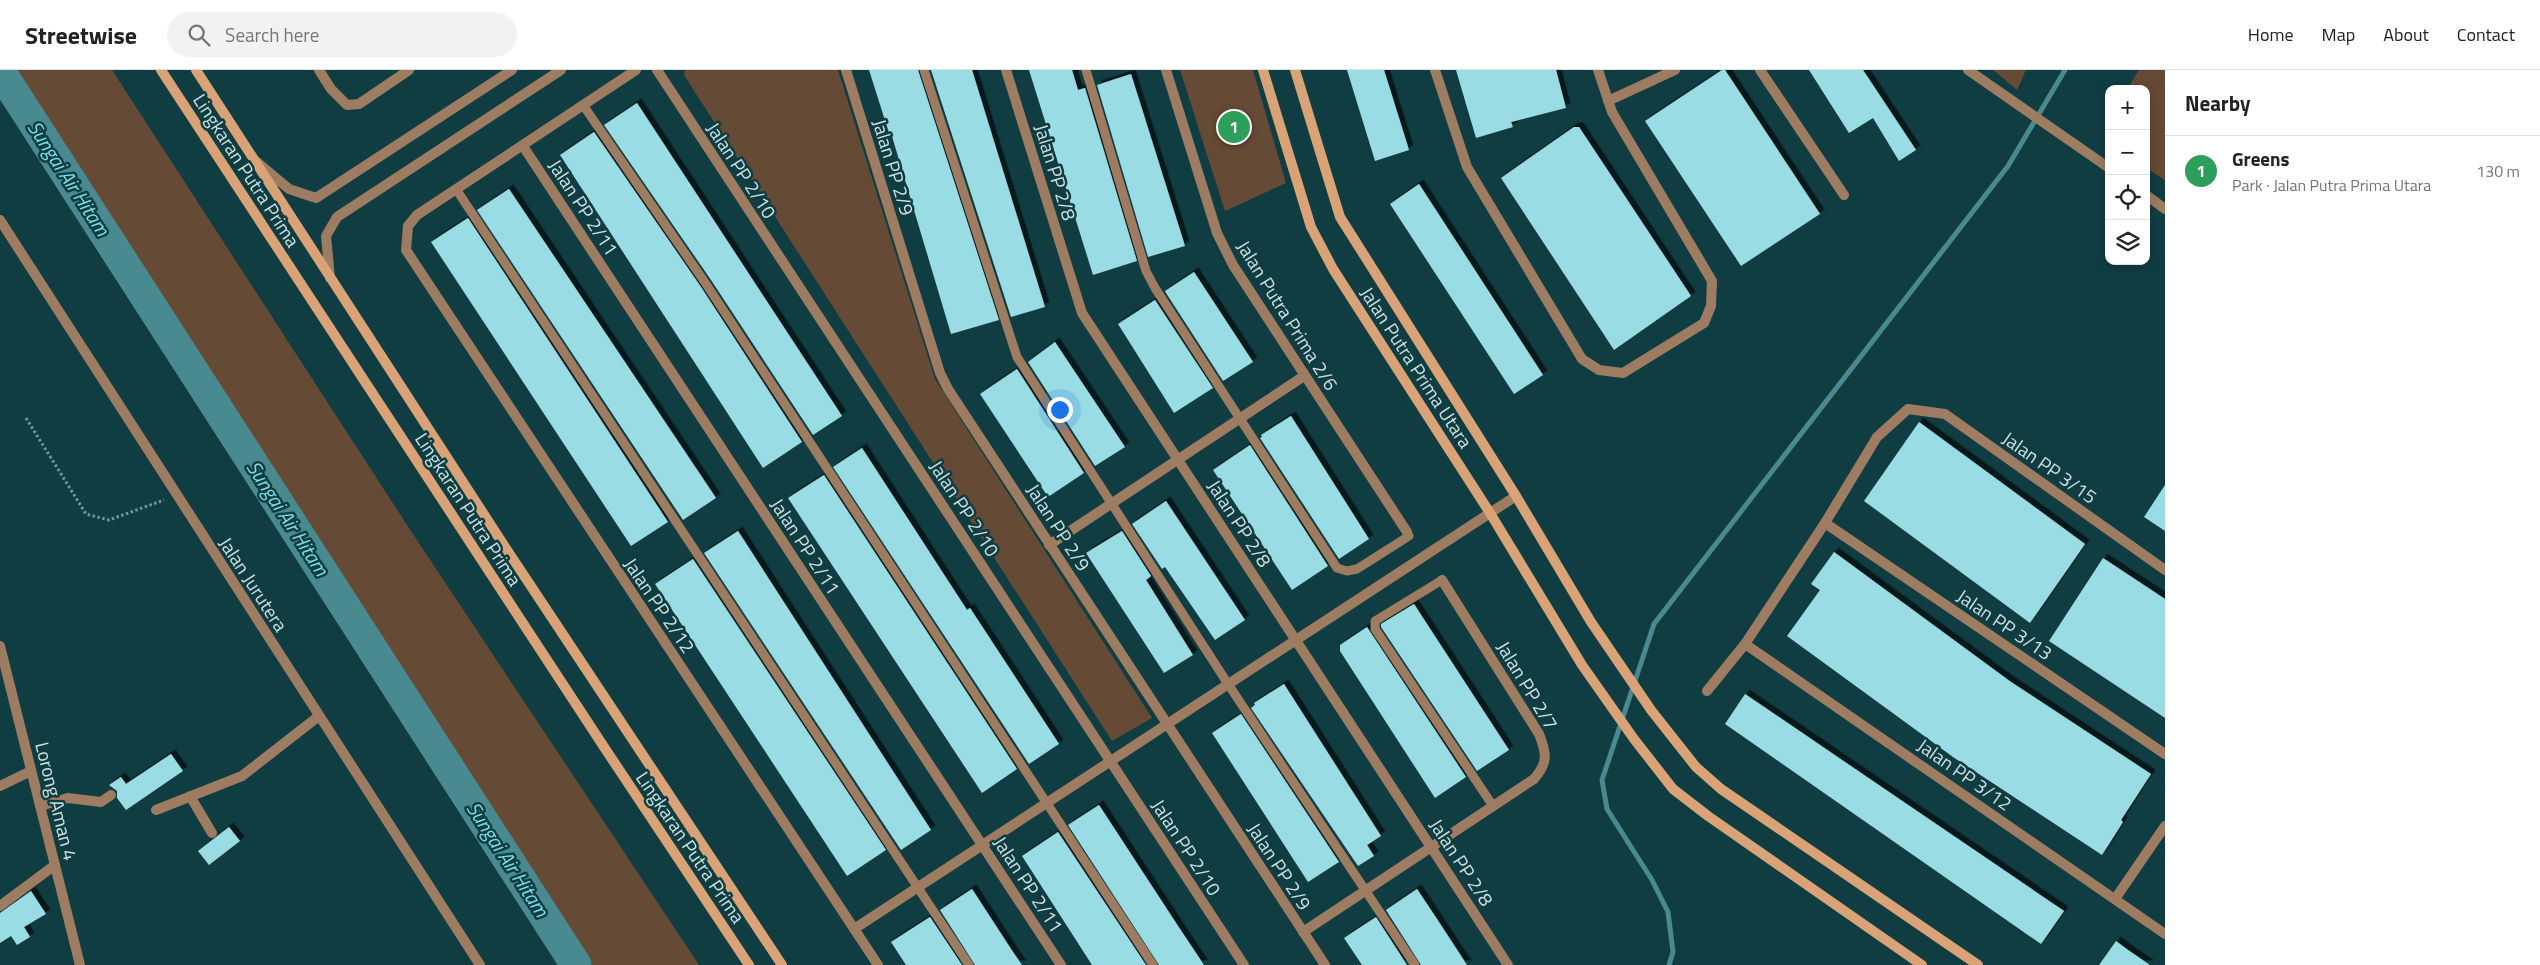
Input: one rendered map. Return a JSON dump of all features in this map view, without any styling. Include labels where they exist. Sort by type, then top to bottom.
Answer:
[{"type":"main road","name":"Lingkaran Putra Prima","points":[[161,70],[749,965]]},
{"type":"main road","name":"Lingkaran Putra Prima","points":[[196,70],[504,547],[782,965]]},
{"type":"main road","name":"Jalan Putra Prima Utara","points":[[1263,70],[1311,228],[1333,268],[1490,513],[1582,665],[1634,740],[1673,789],[1708,816],[1922,965]]},
{"type":"main road","name":"Jalan Putra Prima Utara","points":[[1294,70],[1340,217],[1516,496],[1591,622],[1651,710],[1696,767],[1721,789],[1978,965]]},
{"type":"street","points":[[319,70],[331,89],[348,105],[359,104],[409,70]]},
{"type":"street","points":[[252,158],[289,189],[316,198],[512,70]]},
{"type":"street","name":"Jalan PP 2/12","points":[[636,70],[416,215],[408,226],[406,250],[413,264],[878,965]]},
{"type":"street","name":"Jalan PP 2/10","points":[[657,70],[1244,965]]},
{"type":"street","name":"Jalan PP 2/9","points":[[846,70],[940,372],[948,389],[1324,965]]},
{"type":"street","name":"Jalan PP 2/8","points":[[1006,70],[1082,313],[1508,965]]},
{"type":"street","name":"Jalan Putra Prima 2/6","points":[[1166,70],[1217,233],[1232,265],[1407,532]]},
{"type":"street","points":[[1435,70],[1467,168],[1582,359],[1599,370],[1622,374],[1704,323],[1712,306],[1712,281],[1612,112],[1598,70]]},
{"type":"street","points":[[1608,101],[1675,70]]},
{"type":"street","points":[[1760,70],[1844,195]]},
{"type":"street","points":[[1968,70],[2054,127],[2105,165]]},
{"type":"street","points":[[330,278],[326,236],[336,217],[555,71]]},
{"type":"street","name":"Jalan PP 2/11","points":[[523,146],[1061,965]]},
{"type":"street","points":[[2150,198],[2165,209]]},
{"type":"street","name":"Jalan Jurutera","points":[[0,220],[480,965]]},
{"type":"street","points":[[1049,545],[1304,376]]},
{"type":"street","name":"Jalan PP 3/15","points":[[1825,523],[1877,437],[1908,409],[1945,414],[2165,570]]},
{"type":"street","points":[[854,929],[1516,496]]},
{"type":"street","points":[[1708,691],[1745,644],[1825,523]]},
{"type":"street","name":"Jalan PP 3/13","points":[[1825,523],[2165,754]]},
{"type":"street","name":"Jalan PP 2/7","points":[[1303,932],[1534,780],[1544,768],[1545,749],[1539,734],[1442,580]]},
{"type":"street","name":"Jalan PP 3/12","points":[[1745,644],[2165,934]]},
{"type":"street","name":"Lorong Aman 4","points":[[0,646],[80,965]]},
{"type":"street","points":[[156,810],[242,776],[319,716]]},
{"type":"street","points":[[0,786],[31,771]]},
{"type":"street","points":[[40,806],[68,798],[101,802],[111,795]]},
{"type":"street","points":[[190,796],[212,833]]},
{"type":"street","points":[[2115,899],[2165,826]]},
{"type":"street","points":[[0,906],[55,866]]},
{"type":"lane","points":[[924,70],[1017,357],[1364,892],[1415,965]]},
{"type":"lane","points":[[1086,70],[1146,270],[1154,288],[1337,568],[1347,572],[1357,569],[1410,536],[1407,532]]},
{"type":"lane","points":[[583,105],[706,284],[1153,965]]},
{"type":"lane","points":[[456,189],[803,717],[969,965]]},
{"type":"lane","points":[[1442,580],[1375,621],[1375,630],[1494,806]]},
{"type":"path","points":[[26,418],[86,514],[109,520],[177,496]]},
{"type":"shaded area","points":[[0,70],[112,70],[409,528],[699,965],[570,965],[320,587],[0,94]]},
{"type":"shaded area","points":[[685,70],[838,70],[935,379],[1152,718],[1112,741],[684,75]]},
{"type":"shaded area","points":[[1180,70],[1253,70],[1286,183],[1225,211]]},
{"type":"shaded area","points":[[1993,70],[2026,70],[2017,90]]},
{"type":"shaded area","points":[[2139,70],[2165,70],[2165,180],[2150,171],[2150,85],[2130,85]]},
{"type":"building","points":[[869,70],[918,70],[999,320],[951,334],[891,133],[889,133]]},
{"type":"building","points":[[931,70],[972,70],[1045,307],[1011,317]]},
{"type":"building","points":[[1029,70],[1072,70],[1078,90],[1085,88],[1137,261],[1093,275]]},
{"type":"building","points":[[1347,70],[1384,70],[1409,150],[1375,161]]},
{"type":"building","points":[[1456,70],[1556,70],[1566,108],[1511,122],[1513,127],[1476,138]]},
{"type":"building","points":[[1722,70],[1725,70],[1820,214],[1741,266],[1645,121]]},
{"type":"building","points":[[1809,70],[1863,70],[1916,150],[1899,161],[1873,118],[1849,133]]},
{"type":"building","points":[[1131,74],[1185,246],[1148,257],[1097,85]]},
{"type":"building","points":[[637,103],[842,416],[813,435],[711,280],[604,125]]},
{"type":"building","points":[[1574,127],[1579,127],[1691,296],[1614,350],[1501,178]]},
{"type":"building","points":[[594,132],[701,287],[802,442],[763,468],[560,155]]},
{"type":"building","points":[[1419,184],[1543,375],[1514,394],[1390,204]]},
{"type":"building","points":[[509,189],[716,498],[683,520],[477,210]]},
{"type":"building","points":[[468,218],[668,522],[631,546],[431,242]]},
{"type":"building","points":[[1194,272],[1253,362],[1223,381],[1165,291]]},
{"type":"building","points":[[1155,300],[1213,388],[1174,413],[1118,324]]},
{"type":"building","points":[[1055,342],[1125,447],[1095,466],[1028,362]]},
{"type":"building","points":[[1017,369],[1084,473],[1048,497],[980,394]]},
{"type":"building","points":[[1291,416],[1369,539],[1339,559],[1260,438],[1262,437],[1261,435]]},
{"type":"building","points":[[1919,422],[2085,544],[2030,623],[1864,501]]},
{"type":"building","points":[[1250,445],[1328,566],[1292,590],[1213,470]]},
{"type":"building","points":[[862,448],[967,610],[970,608],[1059,744],[1029,764],[833,467]]},
{"type":"building","points":[[824,475],[1017,769],[982,793],[788,498]]},
{"type":"building","points":[[2165,485],[2165,531],[2144,517]]},
{"type":"building","points":[[1166,501],[1245,620],[1215,640],[1165,567],[1162,569],[1132,524]]},
{"type":"building","points":[[738,531],[931,830],[901,850],[704,553]]},
{"type":"building","points":[[1122,531],[1151,576],[1146,580],[1193,655],[1164,673],[1086,553]]},
{"type":"building","points":[[1834,552],[2011,682],[2151,774],[2121,820],[2123,822],[2102,855],[1953,757],[1787,636],[1820,590],[1811,584]]},
{"type":"building","points":[[2103,558],[2165,599],[2165,718],[2049,641]]},
{"type":"building","points":[[693,559],[886,850],[847,876],[655,584]]},
{"type":"building","points":[[1414,604],[1509,750],[1477,771],[1381,627],[1381,624]]},
{"type":"building","points":[[1367,627],[1466,777],[1435,798],[1340,651],[1340,645]]},
{"type":"building","points":[[1284,684],[1381,836],[1367,845],[1374,856],[1358,866],[1251,708],[1255,705],[1254,703]]},
{"type":"building","points":[[1745,694],[2064,911],[2041,944],[1725,724]]},
{"type":"building","points":[[1241,714],[1339,862],[1308,882],[1212,733]]},
{"type":"building","points":[[171,754],[183,771],[126,810],[117,798],[117,791],[109,785],[121,777],[126,784]]},
{"type":"building","points":[[1099,805],[1204,965],[1159,965],[1068,825]]},
{"type":"building","points":[[229,827],[240,841],[209,865],[198,851]]},
{"type":"building","points":[[1058,832],[1146,965],[1092,965],[1022,856]]},
{"type":"building","points":[[972,889],[1022,965],[975,965],[940,910]]},
{"type":"building","points":[[1417,889],[1467,965],[1421,965],[1386,910]]},
{"type":"building","points":[[31,891],[46,914],[24,927],[30,937],[17,945],[11,936],[0,943],[0,913]]},
{"type":"building","points":[[930,917],[962,965],[906,965],[891,942]]},
{"type":"building","points":[[1376,917],[1407,965],[1362,965],[1344,938]]},
{"type":"building","points":[[2116,941],[2128,950],[2150,965],[2099,965]]},
{"type":"waterway","points":[[1669,965],[1673,952],[1668,912],[1652,880],[1607,809],[1602,780],[1654,624],[2008,166],[2065,70]]},
{"type":"waterway","name":"Sungai Air Hitam","points":[[0,71],[576,965]]},
{"type":"place","name":"Greens","points":[[1234,127]]}]
